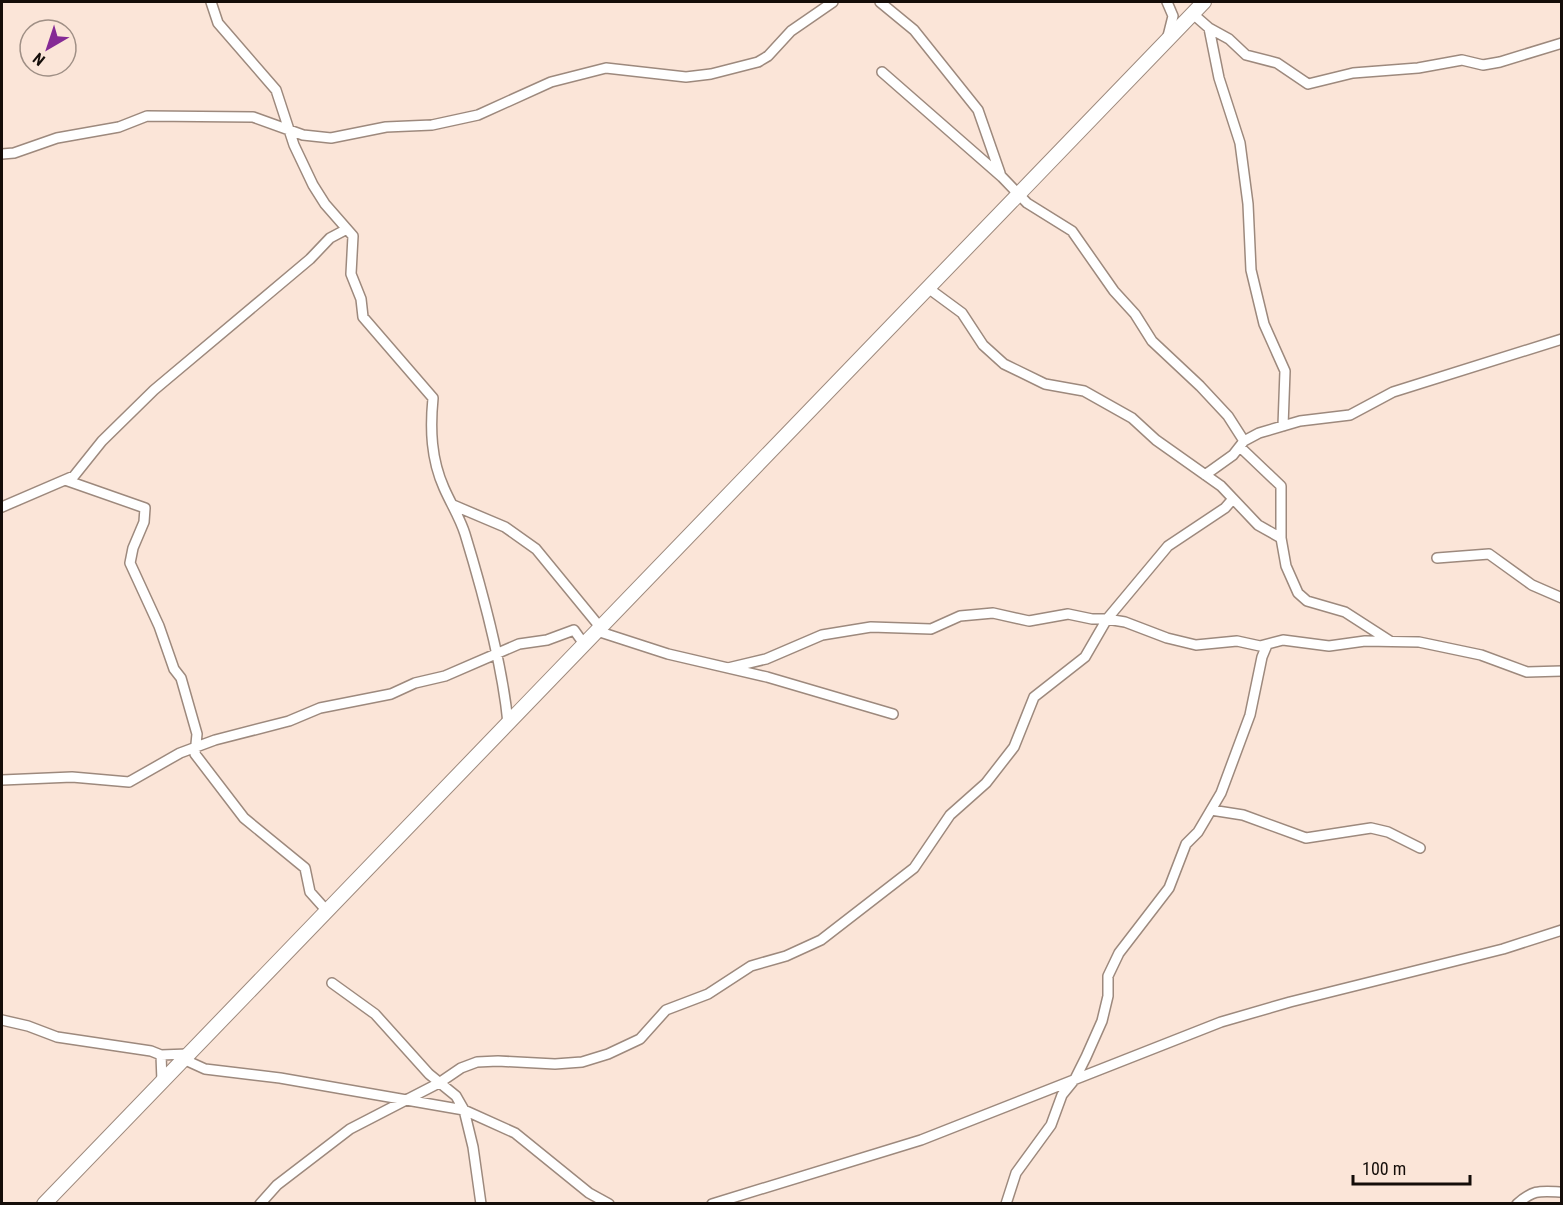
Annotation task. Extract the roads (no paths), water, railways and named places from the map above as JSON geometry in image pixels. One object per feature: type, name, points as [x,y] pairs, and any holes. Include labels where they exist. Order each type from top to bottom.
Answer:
[{"type":"street","points":[[211,2],[218,23],[276,90],[288,130],[319,195],[354,239],[351,274],[361,299],[363,317],[433,398],[431,441],[444,488],[453,505],[477,577],[495,653],[508,723]]},
{"type":"street","points":[[2,154],[14,153],[57,138],[120,127],[147,116],[159,115],[197,119],[254,117],[288,130],[331,138],[386,127],[432,125],[478,115],[551,82],[606,68],[650,71],[686,77],[735,69],[768,56],[791,31],[833,2]]},
{"type":"street","points":[[880,2],[921,38],[978,110],[1002,177]]},
{"type":"street","points":[[1167,2],[1173,15],[1180,19],[1190,16],[1229,39],[1246,55],[1277,63],[1308,84],[1355,73],[1418,68],[1462,60],[1483,65],[1562,43]]},
{"type":"street","points":[[44,1203],[1008,205],[1023,198],[1204,2]]},
{"type":"street","points":[[1167,40],[1173,15]]},
{"type":"street","points":[[1209,28],[1219,78],[1240,143],[1248,204],[1251,270],[1264,324],[1285,371],[1283,426]]},
{"type":"street","points":[[882,72],[1023,198],[1072,231],[1114,291],[1135,314],[1152,341],[1228,416],[1242,444],[1281,486],[1281,538],[1286,566],[1302,598],[1345,612],[1395,642]]},
{"type":"street","points":[[2,507],[30,493],[68,481],[102,441],[154,390],[310,260],[330,238],[347,229]]},
{"type":"street","points":[[928,288],[962,313],[983,345],[1004,364],[1045,384],[1072,387],[1132,418],[1156,440],[1221,486],[1258,525],[1281,538]]},
{"type":"street","points":[[1204,475],[1242,444],[1283,426],[1300,421],[1350,415],[1393,392],[1562,339]]},
{"type":"street","points":[[68,481],[145,508],[144,522],[133,548],[130,563],[159,626],[174,669],[181,678],[197,734],[195,754],[244,818],[305,868],[310,892],[327,911]]},
{"type":"street","points":[[261,1203],[277,1185],[350,1129],[439,1083],[461,1068],[477,1062],[582,1062],[627,1047],[640,1039],[666,1010],[708,994],[751,966],[786,956],[821,940],[914,868],[950,815],[986,783],[1014,747],[1034,697],[1043,687],[1078,665],[1107,619],[1168,546],[1225,508],[1232,500]]},
{"type":"street","points":[[453,505],[505,527],[536,549],[599,629],[668,654],[728,668],[893,714]]},
{"type":"street","points":[[1437,558],[1489,554],[1532,585],[1562,598]]},
{"type":"street","points":[[728,668],[766,658],[822,634],[864,628],[931,629],[960,616],[993,613],[1029,621],[1068,614],[1107,619],[1143,628],[1184,643],[1237,641],[1260,646],[1283,640],[1329,646],[1352,642],[1419,642],[1464,651],[1527,672],[1562,670]]},
{"type":"street","points":[[2,780],[72,777],[129,782],[180,753],[196,747],[289,721],[320,708],[391,694],[415,683],[445,676],[519,644],[547,640],[574,630],[584,644]]},
{"type":"street","points":[[1006,1203],[1016,1173],[1051,1125],[1062,1095],[1075,1078],[1102,1021],[1111,968],[1138,925],[1169,888],[1186,844],[1211,810],[1231,773],[1251,715],[1262,657],[1268,645]]},
{"type":"street","points":[[1211,810],[1243,815],[1306,838],[1371,828],[1389,832],[1420,848]]},
{"type":"street","points":[[712,1203],[921,1140],[1221,1022],[1290,1002],[1503,949],[1562,930]]},
{"type":"street","points":[[332,983],[375,1014],[439,1083],[456,1096],[464,1110],[481,1203]]},
{"type":"street","points":[[2,1020],[28,1026],[57,1037],[185,1057],[205,1069],[280,1078],[464,1110],[515,1133],[589,1192],[609,1203]]},
{"type":"street","points":[[161,1055],[162,1081]]},
{"type":"street","points":[[1517,1203],[1536,1191],[1562,1192]]}]
